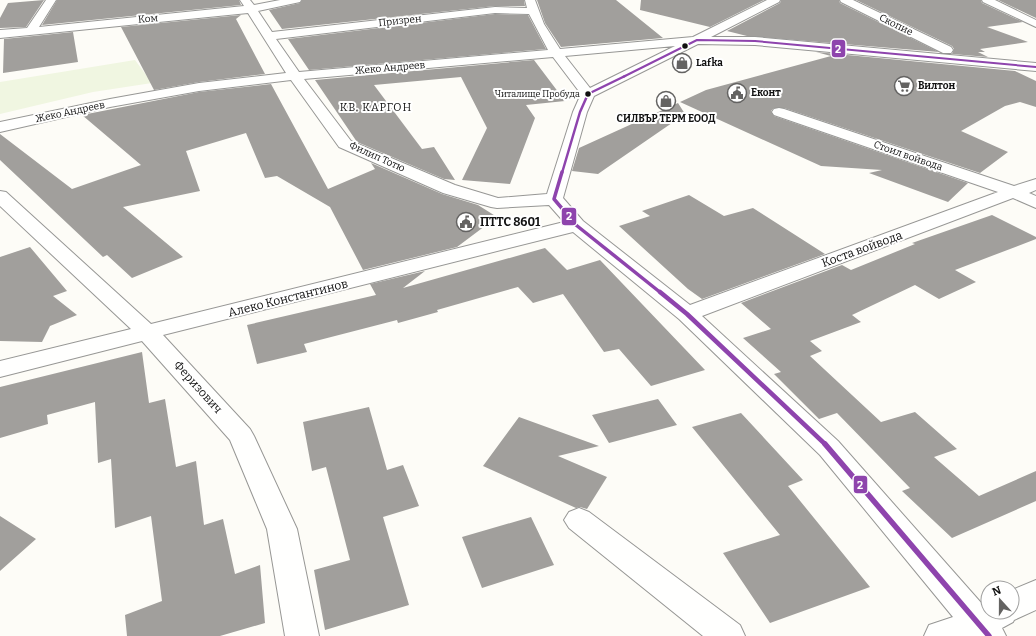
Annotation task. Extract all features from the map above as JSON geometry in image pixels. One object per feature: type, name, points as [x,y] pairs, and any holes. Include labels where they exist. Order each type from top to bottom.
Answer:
[{"type":"street","points":[[31,30],[51,0]]},
{"type":"street","name":"Ком","points":[[0,34],[296,0]]},
{"type":"street","name":"Жеко Андреев","points":[[0,127],[110,103],[200,87],[295,76],[697,40],[775,0]]},
{"type":"street","name":"Скопие","points":[[845,0],[947,50]]},
{"type":"street","points":[[987,0],[1036,24]]},
{"type":"street","name":"Филип Тотю","points":[[248,5],[295,76],[345,144],[449,189],[497,203],[554,199]]},
{"type":"street","points":[[531,5],[557,52],[588,94]]},
{"type":"street","name":"Призрен","points":[[268,36],[531,5]]},
{"type":"street","points":[[941,636],[990,624],[829,448],[687,314],[576,225],[554,199],[580,112],[588,94],[697,40],[770,42],[1036,67]]},
{"type":"street","name":"Стоил войвода","points":[[779,112],[1014,192],[1036,203]]},
{"type":"street","name":"Коста войвода","points":[[687,314],[1036,184]]},
{"type":"street","name":"Феризович","points":[[0,196],[148,333],[241,436],[282,528],[302,636]]},
{"type":"street","name":"Алеко Константинов","points":[[0,369],[576,225]]},
{"type":"street","points":[[579,520],[728,636]]},
{"type":"street","points":[[1020,602],[1036,594]]},
{"type":"green space","points":[[135,60],[152,83],[93,92],[0,114],[0,82]]},
{"type":"building","points":[[44,0],[26,27],[0,28],[0,18],[8,3]]},
{"type":"building","points":[[57,0],[239,0],[241,5],[42,25]]},
{"type":"building","points":[[302,0],[524,0],[525,6],[495,6],[282,29],[269,10],[300,3]]},
{"type":"building","points":[[537,0],[616,0],[663,38],[561,47],[545,23]]},
{"type":"building","points":[[641,0],[764,0],[710,27],[640,10]]},
{"type":"building","points":[[781,0],[839,0],[840,3],[939,52],[747,36],[727,31],[780,3]]},
{"type":"building","points":[[856,0],[981,0],[982,3],[1023,22],[987,27],[1028,42],[980,49],[985,52],[978,52],[988,57],[952,54],[954,49],[952,46]]},
{"type":"building","points":[[998,0],[1036,0],[1036,18]]},
{"type":"building","points":[[495,14],[528,15],[546,49],[309,70],[288,39]]},
{"type":"building","points":[[241,15],[236,19],[265,74],[199,82],[154,90],[121,27]]},
{"type":"building","points":[[73,32],[78,62],[3,73],[4,39]]},
{"type":"building","points":[[816,52],[1015,71],[1036,81],[1036,107],[1020,102],[1005,106],[961,131],[1008,152],[980,173],[784,108],[774,108],[771,111],[774,116],[968,183],[948,202],[869,173],[882,170],[821,166],[680,102],[706,90],[831,56]]},
{"type":"building","points":[[534,60],[565,101],[526,105],[535,118],[510,184],[462,180],[487,128],[461,77],[374,85],[422,149],[434,147],[455,180],[444,179],[357,142],[315,80]]},
{"type":"building","points":[[271,84],[328,189],[375,169],[371,163],[442,194],[478,205],[497,217],[457,247],[363,270],[330,207],[277,176],[265,178],[246,133],[186,151],[200,191],[123,207],[183,257],[132,278],[107,255],[103,257],[0,160],[0,134],[72,189],[141,165],[82,115],[199,92]]},
{"type":"building","points":[[678,103],[685,114],[598,174],[572,171],[579,148]]},
{"type":"building","points":[[689,195],[724,216],[753,208],[825,254],[702,299],[688,289],[619,226],[650,216],[642,211]]},
{"type":"building","points":[[992,215],[1036,237],[1036,239],[955,270],[976,282],[939,299],[915,285],[852,315],[861,322],[810,341],[822,351],[810,356],[881,422],[915,412],[957,449],[934,457],[979,496],[1036,471],[1036,501],[952,538],[902,491],[910,488],[837,413],[819,419],[774,374],[781,372],[743,338],[771,329],[741,303],[842,265],[851,270],[915,244],[912,243]]},
{"type":"building","points":[[30,247],[67,291],[53,296],[77,315],[50,326],[42,342],[0,341],[0,257]]},
{"type":"building","points":[[545,248],[567,270],[600,260],[705,370],[651,386],[619,349],[604,352],[563,294],[533,303],[518,287],[437,310],[438,312],[398,323],[397,320],[304,344],[307,352],[257,364],[247,325],[376,295],[370,284],[425,271],[403,288]]},
{"type":"building","points":[[142,352],[149,403],[165,399],[176,467],[196,461],[204,525],[223,519],[235,574],[260,565],[265,623],[220,636],[127,636],[125,615],[162,601],[151,516],[115,528],[111,459],[98,463],[95,402],[47,415],[48,424],[0,438],[0,387]]},
{"type":"building","points":[[658,399],[677,425],[609,443],[592,415]]},
{"type":"building","points":[[369,407],[387,470],[403,465],[419,506],[383,517],[409,605],[325,630],[314,570],[350,560],[326,467],[312,471],[303,422]]},
{"type":"building","points":[[741,413],[803,480],[788,486],[870,587],[770,623],[723,553],[780,535],[692,427]]},
{"type":"building","points":[[519,417],[599,446],[558,456],[607,477],[587,509],[580,507],[576,508],[483,466]]},
{"type":"building","points":[[0,516],[36,539],[0,571]]},
{"type":"building","points":[[531,517],[554,565],[482,588],[462,537]]},
{"type":"transit line","name":"2","points":[[989,636],[829,448],[687,314],[576,225],[554,199],[580,112],[588,94],[697,40],[755,41],[1036,67]]},
{"type":"place","name":"Lafka","points":[[682,63]]},
{"type":"place","name":"Вилтон","points":[[904,86]]},
{"type":"place","name":"Еконт","points":[[737,93]]},
{"type":"place","name":"Читалище Пробуда","points":[[588,94]]},
{"type":"place","name":"СИЛВЪР ТЕРМ ЕООД","points":[[666,101]]},
{"type":"place","name":"ПТТС 8601","points":[[466,222]]},
{"type":"district","name":"КВ. КАРГОН","points":[[376,107]]}]
